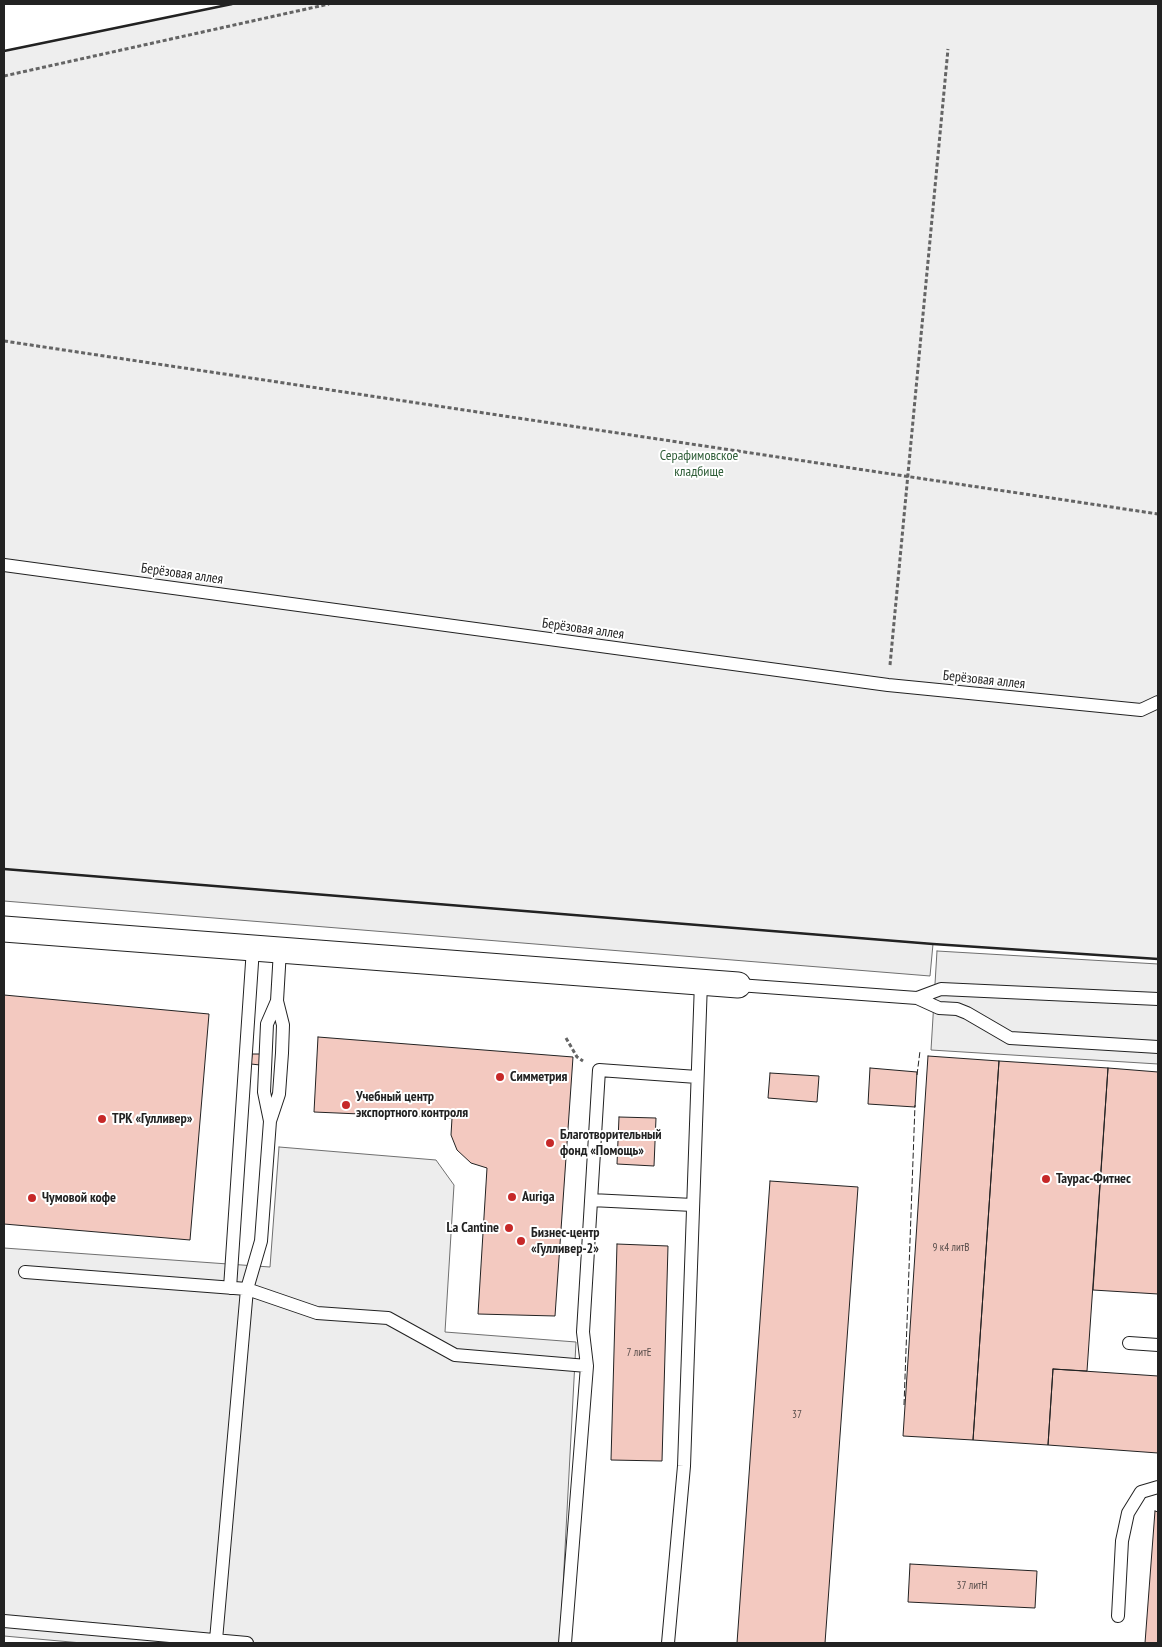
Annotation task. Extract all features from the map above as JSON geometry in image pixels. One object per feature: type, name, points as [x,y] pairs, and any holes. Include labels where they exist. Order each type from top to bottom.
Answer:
[{"type":"street","points":[[4,929],[738,985]]},
{"type":"lane","name":"Берёзовая аллея","points":[[4,566],[888,685],[1141,710],[1158,702]]},
{"type":"lane","points":[[230,1288],[253,948]]},
{"type":"lane","points":[[216,1640],[247,1289],[261,1241],[270,1120],[264,1092],[265,1060],[268,1024],[277,1001],[280,950]]},
{"type":"lane","points":[[668,1643],[684,1466],[701,982]]},
{"type":"lane","points":[[738,985],[917,998],[939,1008],[957,1009],[968,1013],[1010,1038],[1158,1047]]},
{"type":"lane","points":[[917,998],[941,989],[1158,999]]},
{"type":"lane","points":[[565,1643],[587,1366],[583,1332],[599,1070],[697,1077]]},
{"type":"lane","points":[[591,1200],[693,1206]]},
{"type":"lane","points":[[25,1272],[247,1289],[317,1313],[388,1318],[455,1355],[587,1366]]},
{"type":"lane","points":[[1129,1343],[1158,1345]]},
{"type":"lane","points":[[1118,1616],[1122,1541],[1128,1513],[1141,1492],[1158,1487]]},
{"type":"lane","points":[[4,1621],[247,1643]]},
{"type":"path","points":[[4,76],[329,4]]},
{"type":"path","points":[[888,685],[948,49]]},
{"type":"path","points":[[4,341],[1158,514]]},
{"type":"path","points":[[566,1038],[577,1057],[599,1070]]},
{"type":"green space","name":"Серафимовское кладбище","points":[[232,4],[1158,4],[1158,959],[933,944],[4,869],[4,51]]},
{"type":"shaded area","points":[[4,869],[933,944],[930,976],[4,901]]},
{"type":"shaded area","points":[[937,951],[1158,964],[1158,1064],[931,1050]]},
{"type":"shaded area","points":[[279,1147],[436,1160],[454,1185],[445,1332],[576,1342],[560,1643],[82,1643],[4,1636],[4,1248],[270,1267]]},
{"type":"building","name":"ТРК «Гулливер»","points":[[4,995],[209,1014],[190,1240],[4,1224]]},
{"type":"building","name":"Бизнес-центр «Гулливер-2»","points":[[318,1037],[573,1057],[555,1316],[478,1314],[487,1168],[471,1163],[457,1150],[451,1135],[452,1118],[314,1112]]},
{"type":"building","points":[[252,1054],[260,1054],[260,1065],[251,1064]]},
{"type":"building","points":[[928,1056],[999,1061],[973,1440],[903,1436]]},
{"type":"building","name":"Таурас-Фитнес","points":[[999,1061],[1108,1068],[1087,1371],[1053,1369],[1048,1445],[973,1440]]},
{"type":"building","points":[[870,1068],[917,1072],[915,1107],[868,1104]]},
{"type":"building","points":[[1108,1068],[1158,1072],[1158,1294],[1093,1290]]},
{"type":"building","points":[[770,1073],[819,1076],[817,1102],[768,1098]]},
{"type":"building","points":[[619,1117],[656,1118],[654,1166],[617,1164]]},
{"type":"building","points":[[770,1181],[858,1187],[825,1643],[737,1643]]},
{"type":"building","points":[[617,1244],[668,1246],[662,1461],[611,1460]]},
{"type":"building","points":[[1053,1369],[1158,1376],[1158,1453],[1048,1445]]},
{"type":"building","points":[[1155,1511],[1158,1512],[1158,1643],[1145,1643]]},
{"type":"building","points":[[910,1564],[1037,1571],[1035,1608],[908,1602]]},
{"type":"fence","points":[[917,1075],[920,1051]]},
{"type":"fence","points":[[904,1405],[915,1105]]},
{"type":"wall","points":[[4,51],[232,4]]},
{"type":"wall","points":[[4,869],[933,944],[1158,959]]},
{"type":"place","name":"Симметрия","points":[[500,1077]]},
{"type":"place","name":"Учебный центр экспортного контроля","points":[[346,1105]]},
{"type":"place","name":"ТРК «Гулливер»","points":[[102,1119]]},
{"type":"place","name":"Благотворительный фонд «Помощь»","points":[[550,1143]]},
{"type":"place","name":"Таурас-Фитнес","points":[[1046,1179]]},
{"type":"place","name":"Auriga","points":[[512,1197]]},
{"type":"place","name":"Чумовой кофе","points":[[32,1198]]},
{"type":"place","name":"La Cantine","points":[[509,1228]]},
{"type":"place","name":"Бизнес-центр «Гулливер-2»","points":[[521,1241]]}]
